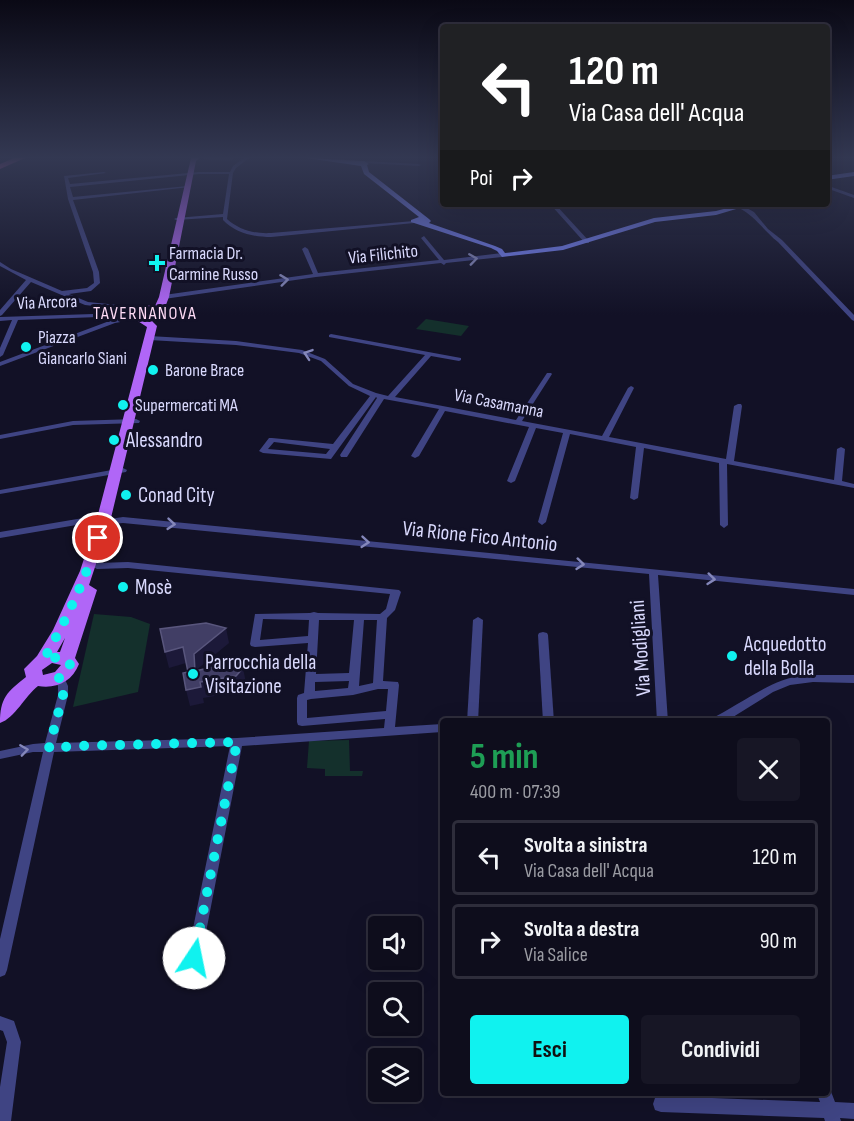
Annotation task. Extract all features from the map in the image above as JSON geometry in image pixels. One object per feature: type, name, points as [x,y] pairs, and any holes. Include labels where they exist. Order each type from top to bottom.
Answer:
[{"type":"main road","points":[[0,716],[22,689],[35,679],[49,681],[59,678],[70,668],[66,659],[97,566],[152,338],[159,321],[158,312],[180,210]]},
{"type":"main road","points":[[140,313],[161,297]]},
{"type":"main road","points":[[140,313],[158,312]]},
{"type":"main road","points":[[140,313],[152,326],[152,338]]},
{"type":"main road","points":[[35,679],[33,669],[44,659],[62,630],[108,519]]},
{"type":"main road","points":[[44,659],[56,656],[66,659]]},
{"type":"street","points":[[60,293],[89,290],[97,283],[96,272],[74,210]]},
{"type":"street","points":[[227,210],[225,219],[228,224],[260,236],[415,220],[426,221],[509,249],[534,252]]},
{"type":"street","points":[[403,210],[415,220]]},
{"type":"street","points":[[413,210],[426,221],[500,250],[502,255]]},
{"type":"street","points":[[558,210],[587,242]]},
{"type":"street","name":"Via Filichito","points":[[161,297],[316,275],[534,252],[587,242],[654,220],[727,210]]},
{"type":"street","points":[[747,210],[780,241],[854,319]]},
{"type":"street","points":[[178,218],[226,215]]},
{"type":"street","points":[[424,238],[444,263]]},
{"type":"street","points":[[305,249],[316,275]]},
{"type":"street","points":[[0,264],[87,304],[140,313]]},
{"type":"street","points":[[0,314],[30,279]]},
{"type":"street","points":[[0,364],[140,313]]},
{"type":"street","name":"Via Arcora","points":[[0,319],[140,313]]},
{"type":"street","points":[[0,355],[16,319]]},
{"type":"street","points":[[331,336],[459,359]]},
{"type":"street","name":"Via Casamanna","points":[[152,338],[300,351],[323,360],[351,385],[382,396],[854,486]]},
{"type":"street","points":[[336,447],[272,440],[263,451],[328,457],[382,396],[429,354]]},
{"type":"street","points":[[518,422],[549,374]]},
{"type":"street","points":[[604,439],[631,388]]},
{"type":"street","points":[[344,455],[382,396]]},
{"type":"street","points":[[724,525],[726,462],[738,406]]},
{"type":"street","points":[[415,456],[443,408]]},
{"type":"street","points":[[0,437],[73,423],[132,421]]},
{"type":"street","points":[[511,481],[533,425]]},
{"type":"street","points":[[542,522],[567,431]]},
{"type":"street","points":[[634,498],[640,446]]},
{"type":"street","points":[[838,483],[841,449]]},
{"type":"street","points":[[0,492],[119,470]]},
{"type":"street","name":"Via Rione Fico Antonio","points":[[0,535],[108,519],[419,547],[854,592]]},
{"type":"street","points":[[97,566],[128,565],[396,592],[390,610],[382,617],[258,616],[255,645],[313,639]]},
{"type":"street","name":"Via Modigliani","points":[[653,572],[663,718]]},
{"type":"street","points":[[309,695],[314,615]]},
{"type":"street","points":[[353,691],[359,617]]},
{"type":"street","points":[[378,685],[382,617]]},
{"type":"street","points":[[472,718],[478,620]]},
{"type":"street","points":[[543,634],[549,718]]},
{"type":"street","points":[[310,678],[354,677]]},
{"type":"street","points":[[0,970],[49,748],[63,695],[63,686],[59,678]]},
{"type":"street","points":[[723,718],[774,687],[789,681],[819,678],[854,679]]},
{"type":"street","points":[[389,731],[394,685],[378,685],[353,691],[309,695],[303,698],[302,722],[390,715]]},
{"type":"street","points":[[0,755],[25,749],[237,742],[440,728]]},
{"type":"street","points":[[194,958],[237,742]]},
{"type":"street","points":[[0,1023],[9,1026],[14,1042],[3,1121]]},
{"type":"street","points":[[826,1096],[832,1115]]},
{"type":"street","points":[[661,1104],[832,1115],[854,1111]]},
{"type":"green space","points":[[426,319],[469,326],[461,336],[416,329]]},
{"type":"green space","points":[[94,614],[131,617],[150,624],[138,692],[73,707]]},
{"type":"green space","points":[[349,740],[350,771],[363,771],[362,776],[325,776],[325,769],[307,768],[309,741]]},
{"type":"building","points":[[206,623],[226,628],[194,654],[195,671],[236,662],[243,668],[236,676],[200,682],[201,687],[186,690],[183,673],[188,672],[183,647],[165,652],[160,629]]},
{"type":"place","name":"Farmacia Dr. Carmine Russo","points":[[157,263]]},
{"type":"place","name":"Piazza Giancarlo Siani","points":[[26,347]]},
{"type":"place","name":"Barone Brace","points":[[153,370]]},
{"type":"place","name":"Supermercati MA","points":[[123,405]]},
{"type":"place","name":"Alessandro","points":[[114,440]]},
{"type":"place","name":"Conad City","points":[[126,495]]},
{"type":"place","name":"Mosè","points":[[123,587]]},
{"type":"place","name":"Acquedotto della Bolla","points":[[732,656]]},
{"type":"place","name":"Parrocchia della Visitazione","points":[[193,674]]},
{"type":"district","name":"TAVERNANOVA","points":[[145,313]]},
{"type":"route","points":[[98,538],[88,571],[62,630],[44,659],[62,657],[70,664],[67,672],[59,678],[63,686],[63,695],[49,748],[237,742],[194,958]]}]
